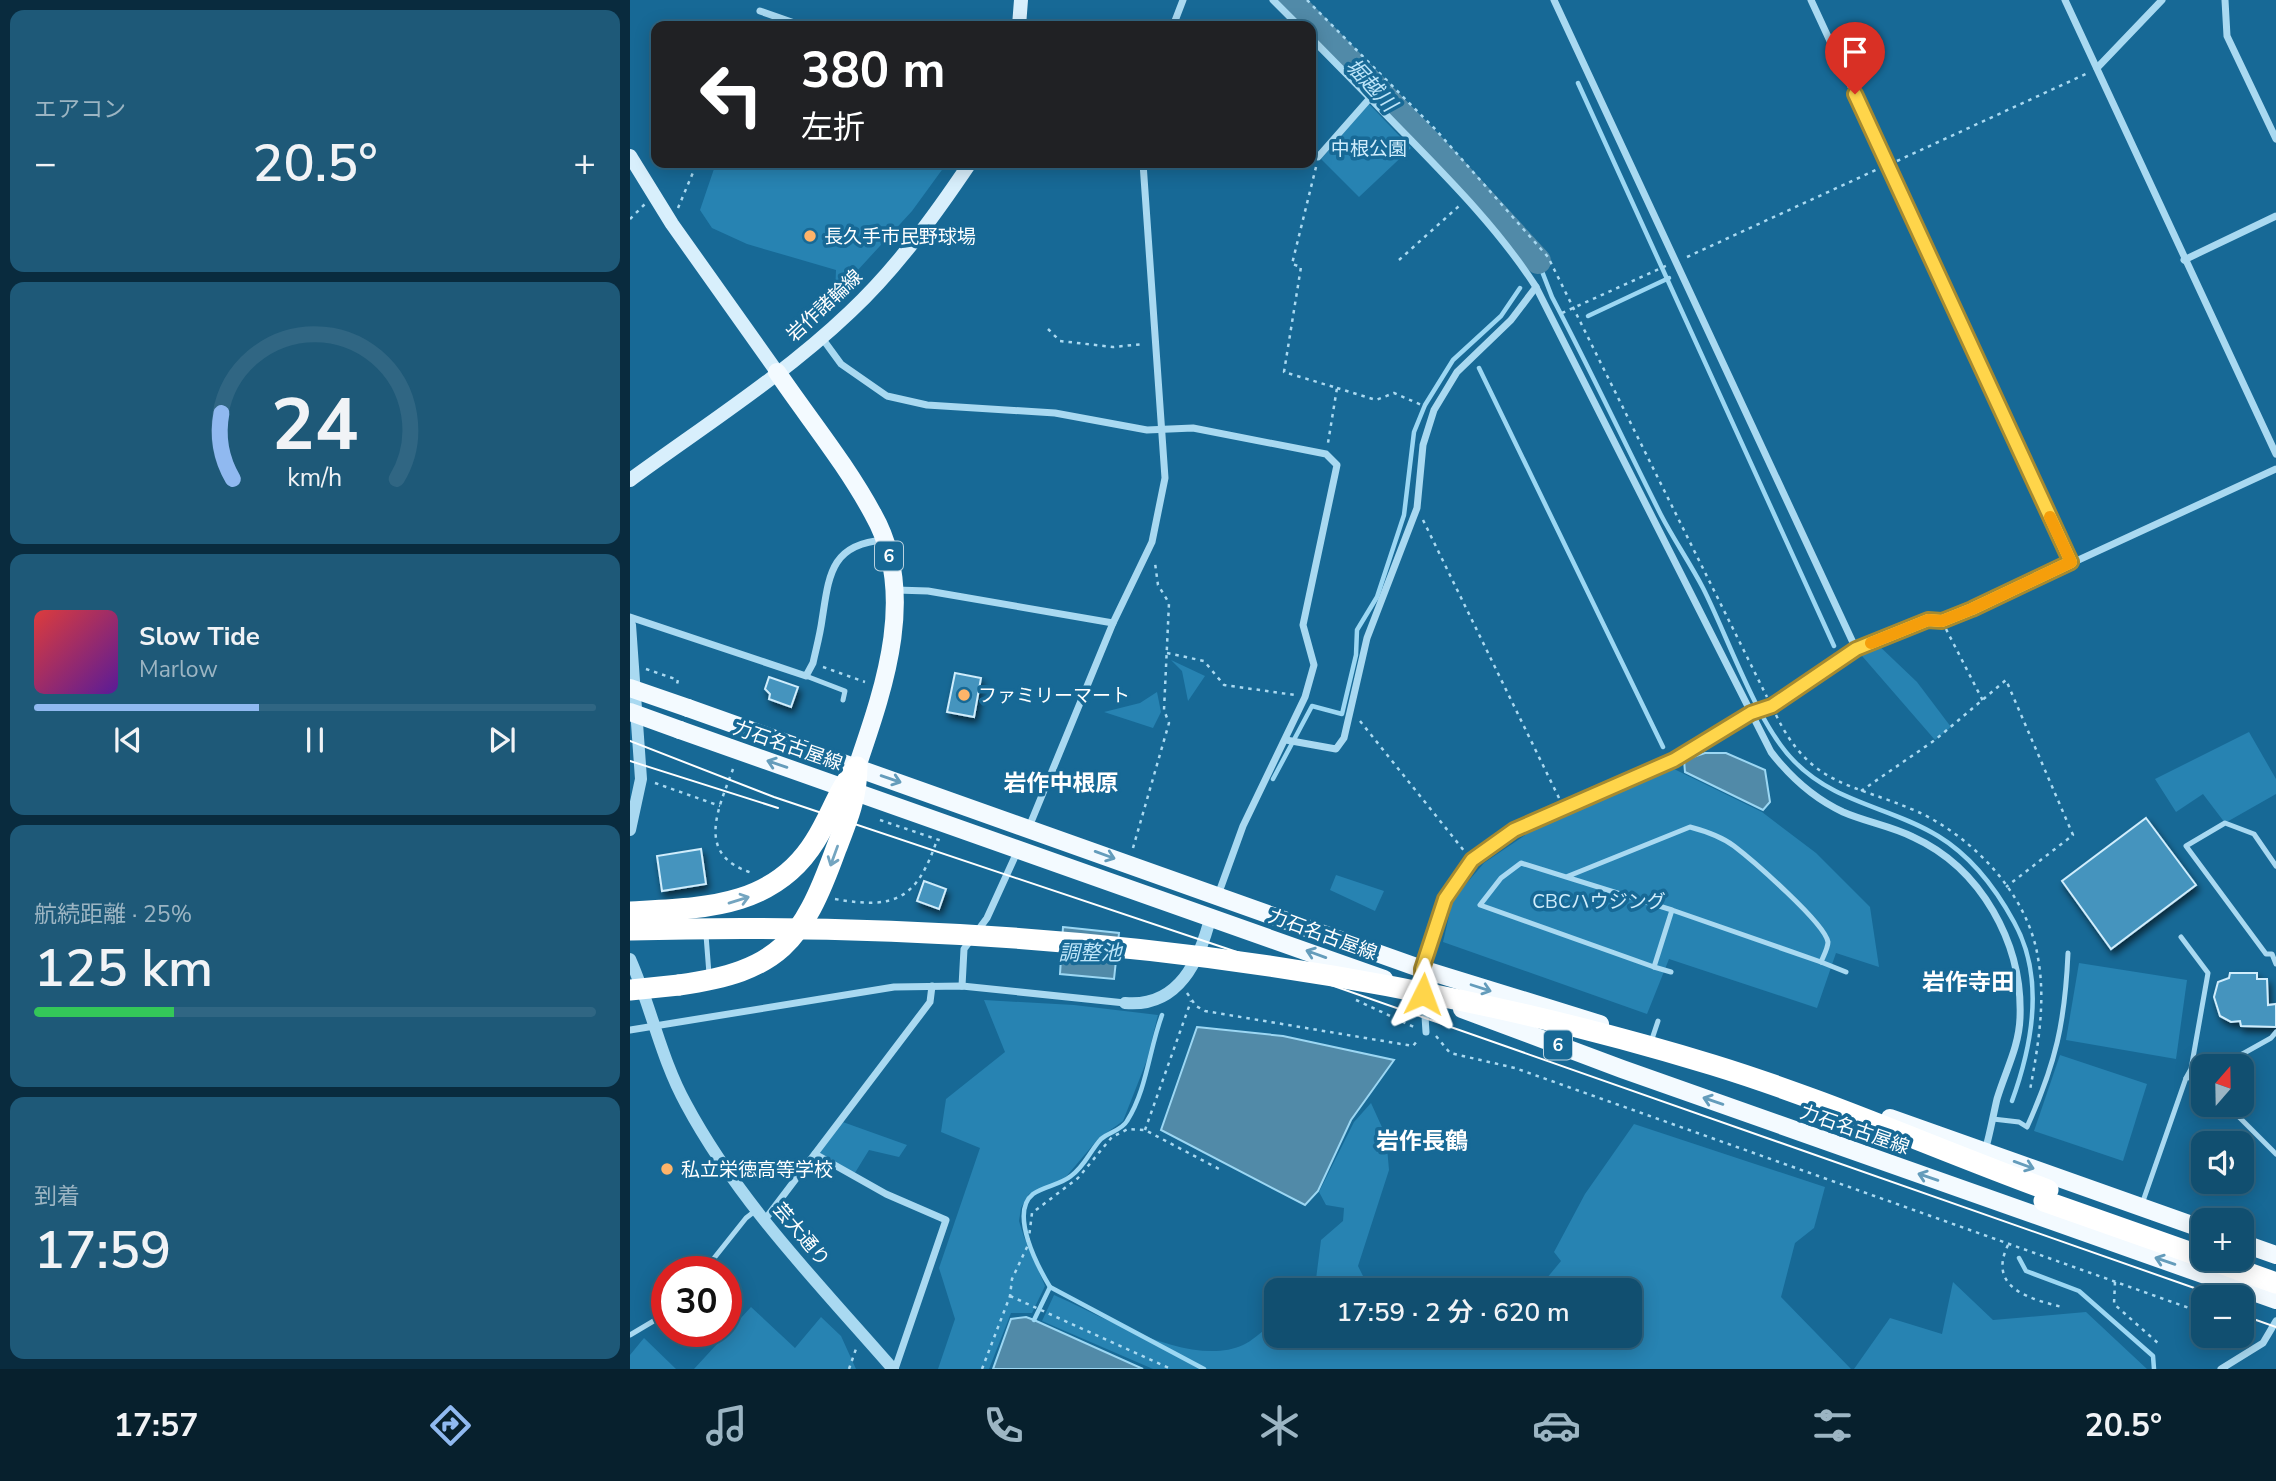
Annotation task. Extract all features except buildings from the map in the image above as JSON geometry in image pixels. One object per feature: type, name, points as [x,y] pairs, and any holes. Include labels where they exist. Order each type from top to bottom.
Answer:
[{"type":"highway","points":[[630,990],[710,981],[749,970],[766,961],[795,935],[820,891],[857,767]]},
{"type":"highway","points":[[639,911],[704,907],[744,900],[779,882],[793,869],[849,789]]},
{"type":"highway","points":[[630,930],[842,929],[1026,937],[1208,957],[1381,985],[1558,1023],[1712,1065],[1852,1112],[2046,1195],[2191,1252]]},
{"type":"highway","points":[[630,943],[844,941],[971,945],[1156,963],[1325,988],[1533,1030],[1707,1076],[1808,1109],[2046,1195],[2191,1240]]},
{"type":"highway","points":[[2254,1262],[2276,1270]]},
{"type":"highway","points":[[2242,1271],[2276,1283]]},
{"type":"main road","points":[[1019,21],[1021,0]]},
{"type":"main road","name":"岩作諸輪線","points":[[630,156],[672,224],[777,372]]},
{"type":"main road","name":"岩作諸輪線","points":[[630,480],[822,338],[852,311],[935,215],[967,168]]},
{"type":"main road","name":"力石名古屋線","points":[[777,372],[863,497],[885,540],[894,590],[894,620],[887,672],[857,767]]},
{"type":"main road","name":"力石名古屋線","points":[[630,688],[1422,969],[1651,1040],[1986,1151],[2191,1225]]},
{"type":"main road","name":"力石名古屋線","points":[[630,712],[1211,915],[1636,1074],[2276,1300]]},
{"type":"main road","points":[[2254,1247],[2276,1255]]},
{"type":"street","points":[[1175,21],[1183,0]]},
{"type":"street","points":[[1273,0],[1294,21]]},
{"type":"street","points":[[1554,0],[1856,649]]},
{"type":"street","points":[[1811,0],[2071,562]]},
{"type":"street","points":[[2065,0],[2276,454]]},
{"type":"street","points":[[2097,68],[2162,0]]},
{"type":"street","points":[[2225,0],[2227,36],[2276,139]]},
{"type":"street","points":[[760,10],[790,21]]},
{"type":"street","points":[[1316,43],[1466,200],[1522,265],[1536,287],[1771,752],[1792,779],[1844,812],[1912,836],[1937,849],[1963,870],[1993,910],[2009,945],[2015,969],[2020,1018],[2016,1046],[1986,1151]]},
{"type":"street","points":[[1316,154],[1370,98]]},
{"type":"street","points":[[1029,828],[1113,623],[1152,542],[1166,478],[1154,343],[1143,168]]},
{"type":"street","points":[[2184,260],[2276,216]]},
{"type":"street","points":[[1286,740],[1336,749],[1344,738],[1367,638],[1417,508],[1423,445],[1434,410],[1457,372],[1511,320],[1536,287]]},
{"type":"street","points":[[822,338],[841,364],[887,396],[927,405],[1024,409],[1161,430],[1193,428],[1326,454],[1337,465],[1303,625],[1314,665],[1305,696],[1243,826],[1217,895]]},
{"type":"street","points":[[1426,1032],[1422,969],[1445,899],[1472,860],[1514,830],[1563,806],[1674,760],[1751,713],[1772,706],[1856,649],[1928,620],[1942,621],[2276,469]]},
{"type":"street","points":[[630,617],[806,676],[813,663],[832,569],[846,551],[868,542],[885,540]]},
{"type":"street","points":[[894,590],[928,591],[1113,623]]},
{"type":"street","points":[[630,625],[640,779],[630,830]]},
{"type":"street","points":[[962,986],[964,948],[987,918],[1018,848]]},
{"type":"street","points":[[630,1030],[894,987],[962,986],[1146,1003],[1182,984],[1207,934],[1211,915]]},
{"type":"street","name":"芸大通り","points":[[630,959],[684,1101],[705,1137],[760,1216],[894,1369]]},
{"type":"street","points":[[760,1216],[815,1154],[929,1002],[932,986]]},
{"type":"street","points":[[815,1154],[886,1194],[946,1220],[894,1369]]},
{"type":"street","points":[[2221,1369],[2263,1343],[2276,1321]]},
{"type":"lane","points":[[806,676],[845,691],[843,700]]},
{"type":"lane","points":[[2276,866],[2254,834],[2225,823],[2186,846],[2266,954],[2272,954],[2276,964]]},
{"type":"lane","points":[[1566,877],[1690,827],[1702,830],[1733,845],[1798,903],[1828,941],[1821,962]]},
{"type":"lane","points":[[1671,972],[1480,905],[1501,878],[1521,863],[1672,910],[1846,972]]},
{"type":"lane","points":[[704,907],[710,981]]},
{"type":"lane","points":[[1654,967],[1672,910]]},
{"type":"lane","points":[[2141,1207],[2191,1069],[2208,973],[2181,937]]},
{"type":"lane","points":[[1993,1119],[2019,1122],[2027,1127],[2057,1052],[2065,1014],[2068,953]]},
{"type":"lane","points":[[1651,1040],[1658,1021]]},
{"type":"lane","points":[[2242,1054],[2271,1038],[2276,1032]]},
{"type":"lane","points":[[2186,1078],[2191,1078]]},
{"type":"lane","points":[[2239,1117],[2276,1154]]},
{"type":"lane","points":[[716,1256],[746,1218],[760,1216]]},
{"type":"lane","points":[[630,1335],[651,1322]]},
{"type":"path","points":[[1307,0],[1436,130],[1548,257],[1796,749],[1815,768],[1860,792],[1895,803],[1945,826],[1983,858],[2006,887],[2025,917],[2038,956],[2040,983],[2038,1040],[2030,1089],[2019,1122]]},
{"type":"path","points":[[1573,308],[2097,68]]},
{"type":"path","points":[[672,224],[695,168]]},
{"type":"path","points":[[1312,168],[1292,264],[1301,267],[1284,372],[1376,400],[1394,393],[1434,410]]},
{"type":"path","points":[[630,219],[642,206],[655,198]]},
{"type":"path","points":[[1399,260],[1466,200]]},
{"type":"path","points":[[1048,329],[1060,341],[1113,347],[1154,343]]},
{"type":"path","points":[[1326,454],[1337,388]]},
{"type":"path","points":[[1417,508],[1563,806]]},
{"type":"path","points":[[1128,864],[1168,723],[1164,710],[1169,603],[1158,585],[1152,542]]},
{"type":"path","points":[[1942,621],[1983,701]]},
{"type":"path","points":[[1167,653],[1204,660],[1224,685],[1305,696]]},
{"type":"path","points":[[813,663],[865,682]]},
{"type":"path","points":[[640,666],[678,680],[676,689]]},
{"type":"path","points":[[1860,792],[1983,701],[2006,680],[2073,835],[2006,887]]},
{"type":"path","points":[[1351,710],[1472,860]]},
{"type":"path","points":[[733,769],[720,806],[714,835],[722,855],[735,867],[757,875]]},
{"type":"path","points":[[640,779],[720,806]]},
{"type":"path","points":[[880,820],[950,844]]},
{"type":"path","points":[[832,899],[861,904],[888,901],[914,888],[926,874],[937,840]]},
{"type":"path","points":[[1182,984],[1191,1001],[1205,1011],[1413,1046],[1426,1032]]},
{"type":"path","points":[[1353,999],[1438,1037],[1450,1053],[1515,1068],[2191,1308]]},
{"type":"path","points":[[1145,1129],[1191,1001]]},
{"type":"path","points":[[982,1369],[1010,1296],[1012,1279],[1028,1245],[1032,1213],[1078,1178],[1112,1137],[1128,1129],[1145,1129],[1221,1170]]},
{"type":"path","points":[[2010,1245],[2004,1268],[2012,1287],[2031,1300],[2062,1307]]},
{"type":"path","points":[[2115,1282],[2114,1304],[2159,1344]]},
{"type":"path","points":[[1010,1296],[1171,1369]]},
{"type":"path","points":[[849,1369],[857,1346],[867,1339]]},
{"type":"green space","name":"中根公園","points":[[1369,104],[1411,148],[1359,197],[1321,159]]},
{"type":"green space","name":"長久手市民野球場","points":[[714,168],[943,168],[912,211],[835,295],[836,270],[747,244],[712,228],[700,210]]},
{"type":"green space","points":[[1874,641],[1917,682],[1951,727],[1935,740],[1856,649]]},
{"type":"green space","points":[[1171,660],[1205,676],[1188,701],[1182,671]]},
{"type":"green space","points":[[1157,692],[1161,712],[1153,728],[1104,712],[1140,703]]},
{"type":"green space","points":[[2249,732],[2276,779],[2276,794],[2225,823],[2203,794],[2176,812],[2155,779]]},
{"type":"green space","name":"CBCハウジング","points":[[1674,769],[1762,812],[1816,853],[1870,907],[1879,967],[1836,953],[1817,1008],[1669,959],[1647,1014],[1443,942],[1453,899],[1484,863],[1531,831]]},
{"type":"green space","points":[[1336,875],[1384,891],[1375,911],[1330,890]]},
{"type":"green space","points":[[2079,963],[2187,980],[2176,1059],[2066,1040]]},
{"type":"green space","points":[[984,1000],[1074,1005],[1158,1015],[1147,1060],[1123,1121],[1098,1139],[1065,1178],[1029,1194],[1021,1208],[1019,1221],[1045,1286],[1032,1313],[1011,1313],[989,1369],[938,1369],[955,1319],[939,1268],[980,1148],[941,1132],[946,1099],[1005,1052]]},
{"type":"green space","points":[[2060,1055],[2147,1084],[2123,1161],[2034,1131]]},
{"type":"green space","points":[[1371,1103],[1386,1136],[1389,1170],[1358,1266],[1364,1278],[1316,1278],[1321,1240],[1343,1221],[1344,1208],[1326,1205],[1319,1192],[1354,1122]]},
{"type":"green space","points":[[840,1121],[907,1145],[899,1157],[869,1150],[853,1176],[815,1154]]},
{"type":"green space","points":[[1634,1124],[1825,1187],[1814,1228],[1795,1243],[1781,1297],[1851,1369],[1153,1369],[1042,1321],[1054,1295],[1147,1337],[1198,1350],[1222,1351],[1243,1345],[1264,1331],[1264,1348],[1642,1348],[1642,1278],[1547,1278],[1561,1261],[1554,1252],[1585,1194]]},
{"type":"green space","points":[[1953,1282],[1993,1320],[2086,1312],[2147,1369],[1854,1369],[1890,1318],[1942,1334]]},
{"type":"green space","points":[[751,1307],[795,1348],[821,1317],[841,1336],[856,1369],[694,1369],[714,1347],[742,1347],[742,1317]]},
{"type":"green space","points":[[644,1338],[676,1369],[630,1369],[630,1355]]},
{"type":"water","points":[[1705,753],[1726,753],[1765,770],[1770,802],[1763,810],[1685,772],[1684,760]]},
{"type":"water","name":"調整池","points":[[1063,927],[1119,933],[1114,979],[1060,974]]},
{"type":"water","points":[[1197,1027],[1283,1036],[1394,1060],[1351,1120],[1318,1191],[1305,1205],[1161,1130]]},
{"type":"water","points":[[1026,1317],[1143,1369],[993,1369],[1011,1319]]},
{"type":"waterway","name":"堀越川","points":[[1290,0],[1310,21]]},
{"type":"waterway","name":"堀越川","points":[[1316,27],[1442,156],[1538,261]]},
{"type":"waterway","points":[[1578,83],[1834,646]]},
{"type":"waterway","points":[[1538,261],[1552,297],[1647,488],[1703,588],[1744,679],[1780,745],[1810,775],[1827,786],[1920,826],[1950,844],[1982,874],[2014,922],[2030,965],[2032,1012],[2025,1058],[2012,1101]]},
{"type":"waterway","points":[[1588,316],[1669,278]]},
{"type":"waterway","points":[[1273,779],[1312,706],[1342,714],[1356,655],[1357,630],[1377,597],[1404,515],[1414,432],[1425,405],[1453,360],[1501,316],[1520,288]]},
{"type":"waterway","points":[[1479,368],[1663,747]]},
{"type":"waterway","points":[[1034,1320],[1050,1287],[1028,1240],[1024,1214],[1026,1203],[1037,1191],[1071,1176],[1101,1139],[1127,1121],[1139,1096],[1162,1015]]},
{"type":"waterway","points":[[2019,1258],[2026,1271],[2079,1291],[2153,1356],[2154,1369]]},
{"type":"waterway","points":[[1050,1287],[1204,1369]]},
{"type":"tram line","points":[[630,741],[774,797],[1237,952],[2191,1287]]},
{"type":"tram line","points":[[630,761],[778,808]]},
{"type":"tram line","points":[[2254,1319],[2276,1327]]},
{"type":"slow traffic","points":[[1871,643],[1928,620],[1942,621],[1972,609],[2071,562],[2050,517]]},
{"type":"place","name":"長久手市民野球場","points":[[810,236]]},
{"type":"place","name":"ファミリーマート","points":[[964,695]]},
{"type":"place","name":"私立栄徳高等学校","points":[[667,1169]]},
{"type":"district","name":"岩作中根原","points":[[1061,783]]},
{"type":"district","name":"岩作寺田","points":[[1968,982]]},
{"type":"district","name":"岩作長鶴","points":[[1422,1141]]},
{"type":"route","points":[[1423,994],[1422,969],[1445,899],[1472,860],[1514,830],[1563,806],[1674,760],[1751,713],[1772,706],[1856,649],[1928,620],[1942,621],[1972,609],[2071,562],[1855,94]]}]
